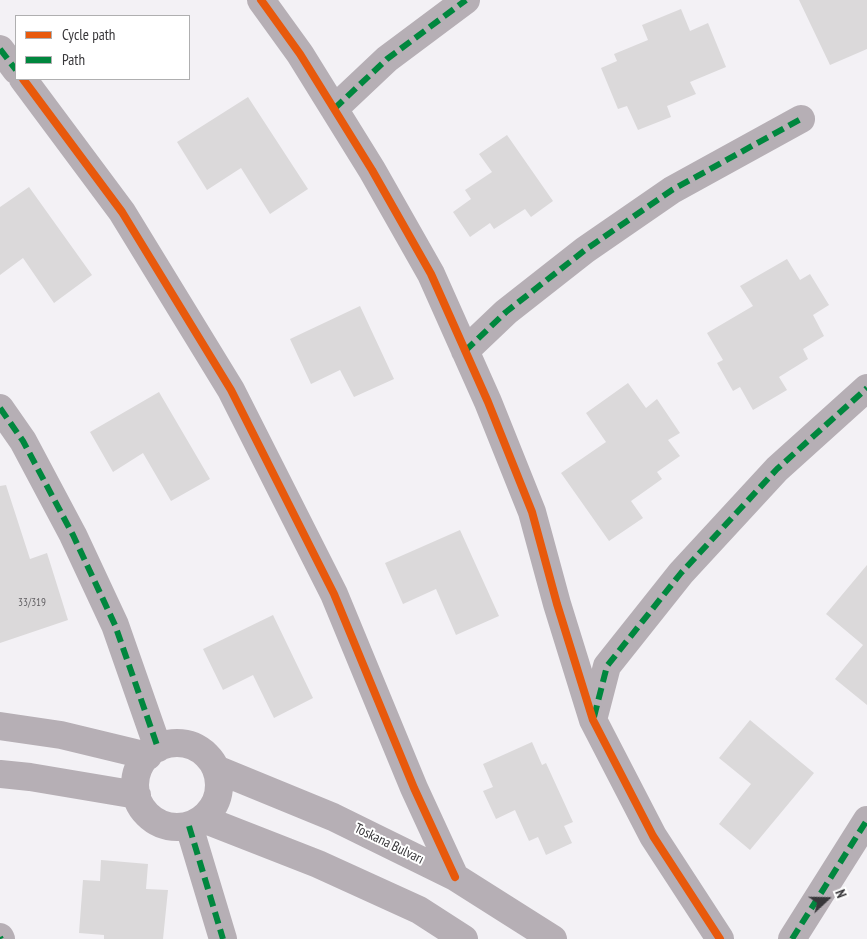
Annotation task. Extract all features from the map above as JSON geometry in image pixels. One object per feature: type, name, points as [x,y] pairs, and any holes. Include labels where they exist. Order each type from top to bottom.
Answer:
[{"type":"street","points":[[261,0],[300,54],[372,170],[431,274],[488,402],[532,512],[557,604],[593,720],[653,836],[720,939]]},
{"type":"street","points":[[334,109],[387,58],[466,0]]},
{"type":"street","points":[[0,49],[15,69]]},
{"type":"street","points":[[25,80],[122,212],[231,390],[334,594],[414,788],[455,877]]},
{"type":"street","points":[[465,351],[506,312],[585,250],[672,190],[801,119]]},
{"type":"street","points":[[593,720],[607,666],[681,572],[777,469],[867,388]]},
{"type":"street","points":[[0,408],[22,440],[73,535],[111,616],[153,752],[139,768],[136,781],[137,795],[142,808],[151,818],[164,825],[178,828],[196,822],[212,809],[218,796],[219,783],[216,769]]},
{"type":"street","name":"Toskana Bulvarı","points":[[0,726],[153,752],[171,744],[185,744],[198,749],[216,769],[333,817],[455,877],[552,939]]},
{"type":"street","points":[[0,774],[30,777],[137,795]]},
{"type":"street","points":[[792,939],[867,820]]},
{"type":"street","points":[[196,822],[223,939]]},
{"type":"street","points":[[196,822],[318,864],[419,910],[464,939]]},
{"type":"building","points":[[799,0],[867,0],[867,49],[830,65]]},
{"type":"building","points":[[681,9],[690,31],[708,23],[726,67],[690,82],[696,94],[667,106],[671,117],[638,130],[627,106],[618,109],[601,68],[617,61],[614,54],[648,40],[642,25]]},
{"type":"building","points":[[248,97],[308,189],[270,214],[241,168],[207,190],[177,142]]},
{"type":"building","points":[[507,135],[553,201],[531,217],[525,209],[494,229],[490,223],[470,237],[453,212],[471,199],[465,190],[492,172],[479,154]]},
{"type":"building","points":[[29,187],[92,275],[54,303],[23,258],[0,275],[0,207]]},
{"type":"building","points":[[787,259],[800,280],[810,274],[829,305],[813,315],[824,336],[803,349],[808,359],[779,377],[787,390],[753,410],[740,387],[733,391],[717,363],[723,360],[707,333],[753,306],[740,286]]},
{"type":"building","points":[[360,306],[394,379],[354,397],[340,370],[311,384],[290,339]]},
{"type":"building","points":[[628,383],[646,408],[657,399],[680,433],[668,440],[680,456],[657,472],[662,479],[631,501],[643,518],[609,541],[561,473],[606,442],[586,413]]},
{"type":"building","points":[[159,392],[210,479],[171,501],[143,453],[113,472],[90,432]]},
{"type":"building","points":[[6,485],[30,559],[47,553],[68,620],[0,643],[0,486]]},
{"type":"building","points":[[460,530],[499,616],[456,635],[436,589],[403,604],[385,563]]},
{"type":"building","points":[[867,565],[867,705],[835,679],[863,645],[826,614]]},
{"type":"building","points":[[273,615],[313,698],[274,718],[253,675],[223,690],[203,649]]},
{"type":"building","points":[[750,720],[814,773],[750,850],[719,824],[751,784],[719,758]]},
{"type":"building","points":[[532,742],[542,765],[546,763],[573,822],[564,826],[572,843],[546,855],[538,837],[529,841],[515,810],[496,819],[483,791],[493,787],[483,764]]},
{"type":"building","points":[[101,860],[148,864],[146,889],[168,890],[163,939],[104,939],[104,935],[79,933],[83,880],[100,881]]},
{"type":"marked path","points":[[334,109],[387,59],[466,0]]},
{"type":"marked path","points":[[0,49],[15,69]]},
{"type":"marked path","points":[[465,351],[506,312],[585,250],[672,190],[801,119]]},
{"type":"marked path","points":[[594,717],[607,666],[681,573],[777,469],[867,388]]},
{"type":"marked path","points":[[0,408],[23,441],[73,535],[115,625],[158,748]]},
{"type":"marked path","points":[[792,939],[867,820]]},
{"type":"marked path","points":[[189,826],[223,939]]},
{"type":"cycle path","points":[[261,0],[300,54],[372,170],[431,274],[488,402],[532,512],[557,604],[593,720],[653,836],[720,939]]},
{"type":"cycle path","points":[[24,80],[122,212],[231,390],[334,594],[414,788],[455,877]]}]
